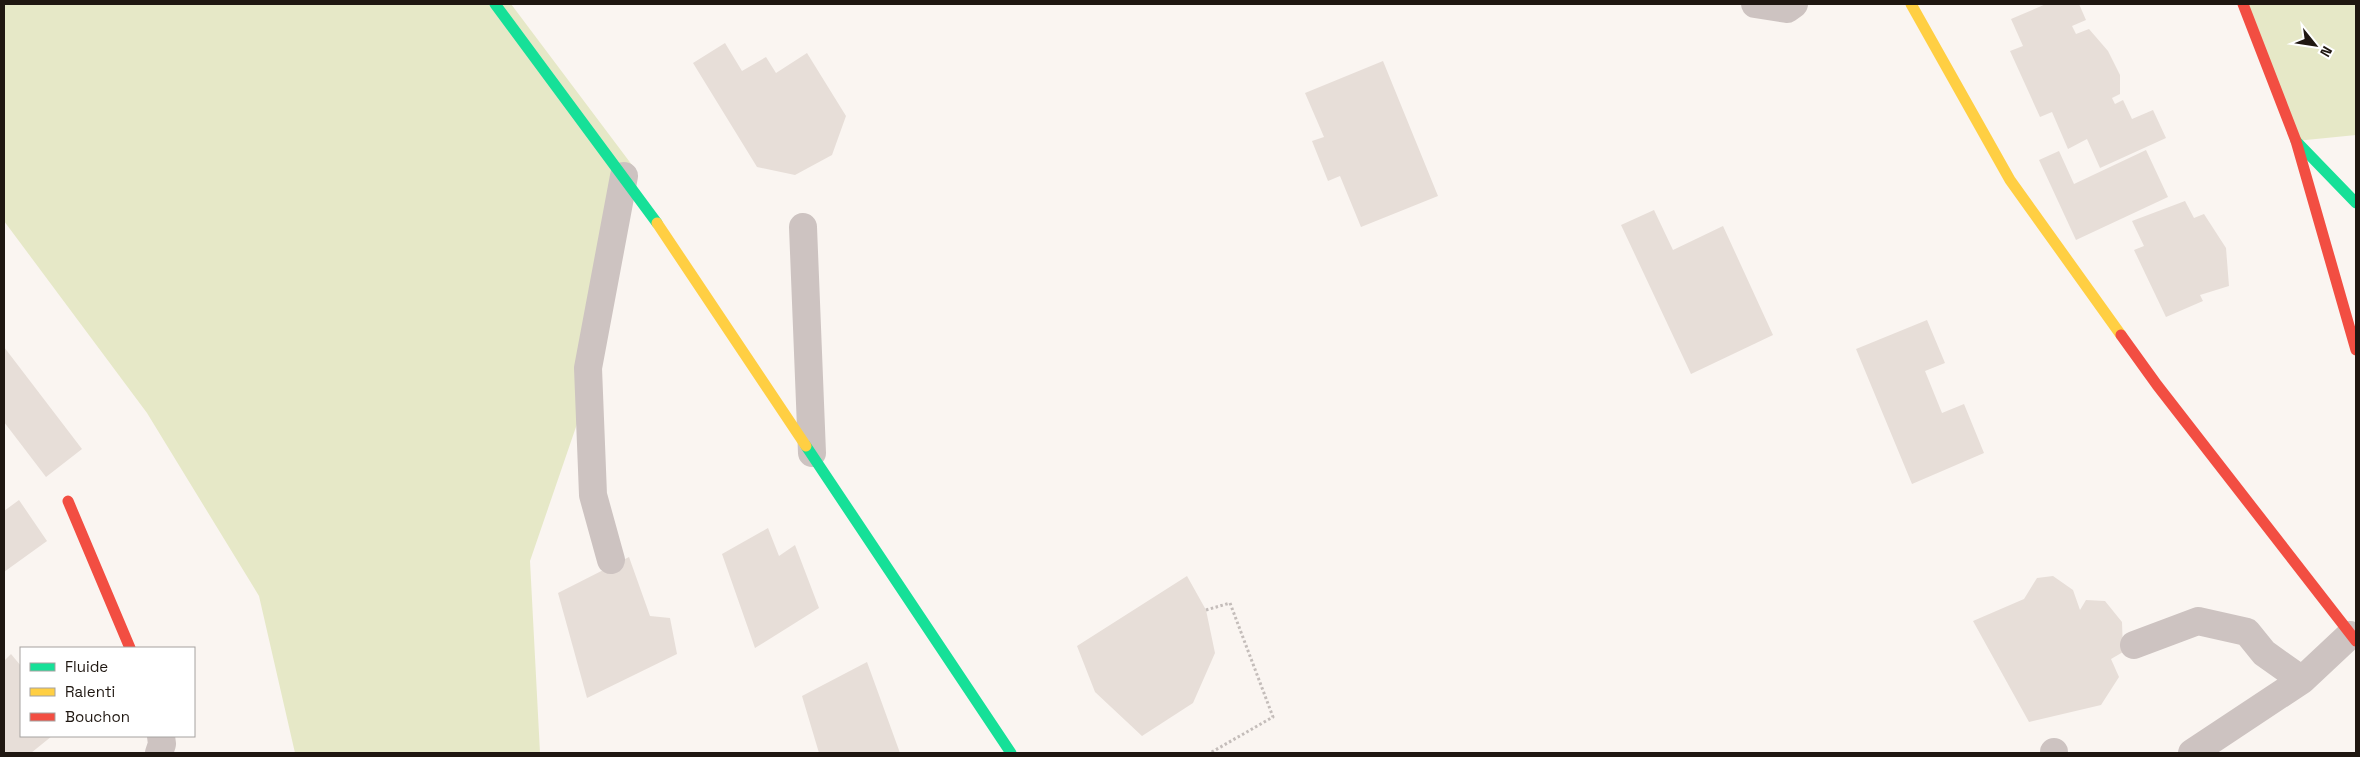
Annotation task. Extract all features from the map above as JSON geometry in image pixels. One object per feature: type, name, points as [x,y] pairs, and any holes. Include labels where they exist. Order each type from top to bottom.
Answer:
[{"type":"main road","points":[[495,4],[624,176],[812,453],[1011,753]]},
{"type":"main road","points":[[1911,4],[2010,180],[2157,385],[2353,638]]},
{"type":"main road","points":[[2243,4],[2296,141],[2356,350]]},
{"type":"main road","points":[[2296,141],[2356,203]]},
{"type":"main road","points":[[68,501],[130,647]]},
{"type":"street","points":[[1755,4],[1787,9],[1794,4]]},
{"type":"street","points":[[611,560],[593,495],[588,368],[624,176]]},
{"type":"street","points":[[804,227],[812,453]]},
{"type":"street","points":[[2134,645],[2198,621],[2247,632],[2264,653],[2302,680]]},
{"type":"street","points":[[2192,753],[2302,680],[2353,638]]},
{"type":"street","points":[[158,753],[162,744],[161,737]]},
{"type":"path","points":[[1206,610],[1230,603],[1273,717],[1210,753]]},
{"type":"green space","points":[[4,4],[511,4],[632,165],[589,389],[530,561],[540,753],[295,753],[259,596],[147,413],[4,221]]},
{"type":"green space","points":[[2243,4],[2356,4],[2356,135],[2296,141]]},
{"type":"building","points":[[2046,4],[2079,4],[2086,20],[2072,26],[2076,34],[2089,29],[2108,51],[2120,75],[2120,94],[2112,98],[2115,104],[2123,100],[2132,119],[2153,110],[2166,138],[2100,168],[2087,139],[2068,149],[2052,112],[2040,117],[2010,51],[2023,46],[2011,19]]},
{"type":"building","points":[[725,43],[742,71],[766,57],[776,73],[807,53],[846,116],[832,155],[795,175],[757,167],[693,63]]},
{"type":"building","points":[[1383,61],[1438,196],[1361,227],[1340,176],[1328,181],[1312,141],[1324,137],[1305,93]]},
{"type":"building","points":[[2146,150],[2168,197],[2076,240],[2039,160],[2059,151],[2074,184]]},
{"type":"building","points":[[2185,201],[2194,218],[2204,214],[2226,248],[2229,286],[2200,295],[2203,301],[2166,317],[2134,250],[2144,246],[2132,221]]},
{"type":"building","points":[[1654,210],[1673,250],[1723,226],[1773,335],[1691,374],[1621,225]]},
{"type":"building","points":[[1927,320],[1945,363],[1925,371],[1942,413],[1964,404],[1984,453],[1912,484],[1856,349]]},
{"type":"building","points":[[4,347],[82,449],[46,477],[4,422]]},
{"type":"building","points":[[19,500],[47,541],[4,572],[4,511]]},
{"type":"building","points":[[768,528],[779,556],[795,545],[819,608],[755,648],[722,554]]},
{"type":"building","points":[[629,557],[650,616],[670,618],[677,654],[587,698],[558,593]]},
{"type":"building","points":[[1187,576],[1206,610],[1215,653],[1193,703],[1142,736],[1095,692],[1077,646]]},
{"type":"building","points":[[2053,576],[2073,590],[2080,610],[2086,600],[2105,601],[2122,622],[2123,652],[2111,659],[2119,677],[2101,705],[2029,722],[1973,621],[2024,599],[2037,578]]},
{"type":"building","points":[[11,654],[20,665],[20,737],[51,737],[31,753],[4,753],[4,661]]},
{"type":"building","points":[[867,662],[900,753],[819,753],[802,696]]},
{"type":"traffic: fast","points":[[495,4],[657,223]]},
{"type":"traffic: fast","points":[[2296,141],[2356,203]]},
{"type":"traffic: fast","points":[[806,446],[1011,753]]},
{"type":"traffic: slow","points":[[1911,4],[2010,180],[2121,335]]},
{"type":"traffic: slow","points":[[657,223],[806,446]]},
{"type":"traffic: jam","points":[[2243,4],[2296,141],[2356,350]]},
{"type":"traffic: jam","points":[[2121,335],[2157,385],[2356,641]]},
{"type":"traffic: jam","points":[[68,501],[130,647]]}]
